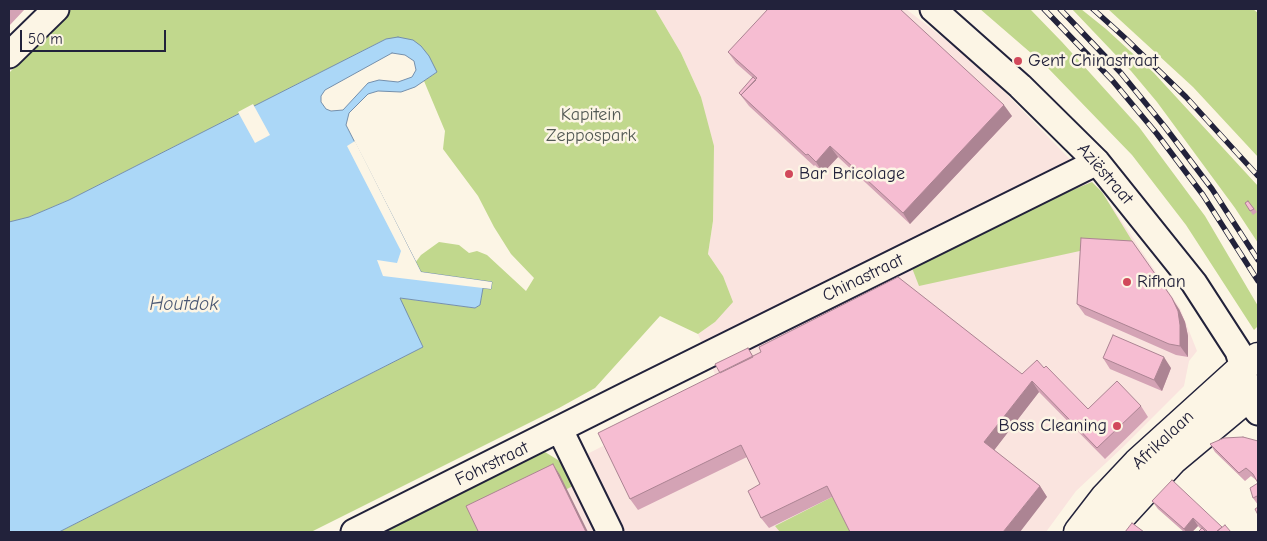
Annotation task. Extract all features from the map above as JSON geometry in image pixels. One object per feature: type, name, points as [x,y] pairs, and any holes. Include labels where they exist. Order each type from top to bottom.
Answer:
[{"type":"main road","name":"Afrikalaan","points":[[1078,532],[1105,497],[1137,463],[1251,362]]},
{"type":"main road","name":"Afrikalaan","points":[[1107,532],[1173,460],[1254,400]]},
{"type":"street","points":[[9,55],[56,9]]},
{"type":"street","name":"Aziëstraat","points":[[933,9],[1020,86],[1098,162],[1194,283],[1238,351],[1251,362]]},
{"type":"street","name":"Chinastraat","points":[[629,394],[1098,162]]},
{"type":"street","name":"Fohrstraat","points":[[354,532],[629,394]]},
{"type":"street","points":[[560,430],[610,532]]},
{"type":"shaded area","points":[[655,9],[906,9],[977,64],[1102,192],[1180,308],[1197,351],[1189,361],[1184,386],[1076,491],[1046,532],[435,532],[720,386],[698,334],[715,322],[723,276],[708,254],[713,221],[701,97],[681,53]]},
{"type":"green space","name":"Kapitein Zeppospark","points":[[71,9],[655,9],[681,53],[701,97],[714,146],[713,221],[708,254],[723,276],[733,302],[715,322],[698,334],[660,316],[595,388],[559,408],[311,532],[59,532],[423,347],[399,298],[475,308],[480,305],[483,287],[492,282],[421,272],[415,263],[421,255],[439,242],[459,245],[469,253],[477,251],[487,255],[526,291],[534,278],[511,254],[478,196],[443,149],[445,131],[424,81],[437,72],[386,39],[69,200],[29,217],[9,222],[9,73]]},
{"type":"green space","points":[[980,9],[1030,9],[1139,127],[1205,216],[1258,306],[1258,326],[1254,330],[1186,225],[1132,155],[1046,66]]},
{"type":"green space","points":[[1072,9],[1081,9],[1154,73],[1258,186],[1258,243],[1235,208],[1157,102],[1131,71]]},
{"type":"green space","points":[[1108,9],[1253,9],[1258,13],[1258,157],[1193,87]]},
{"type":"green space","points":[[1092,182],[1102,192],[1139,252],[1089,249],[919,286],[912,268],[1026,209]]},
{"type":"green space","points":[[545,452],[558,460],[569,473],[575,485],[481,532],[378,532],[531,455]]},
{"type":"green space","points":[[834,496],[852,532],[780,532],[775,526]]},
{"type":"water","name":"Houtdok","points":[[398,37],[413,40],[429,56],[437,72],[415,87],[401,92],[378,91],[368,94],[349,113],[346,125],[421,272],[492,282],[491,289],[483,288],[480,305],[475,308],[400,298],[423,347],[59,532],[9,532],[9,222],[29,217],[69,200],[386,39]],"holes":[[[392,53],[405,55],[414,61],[416,70],[412,77],[398,82],[379,80],[368,83],[343,110],[331,111],[326,109],[321,102],[321,96],[325,90]]]},
{"type":"pier","points":[[253,104],[270,135],[255,143],[238,112]]},
{"type":"pier","points":[[355,141],[421,272],[492,282],[491,289],[383,276],[377,260],[397,263],[401,251],[347,146]]},
{"type":"building","points":[[768,9],[900,9],[1004,105],[903,213],[830,146],[816,162],[741,95],[757,78],[728,52]]},
{"type":"building","points":[[753,77],[756,80],[741,95],[739,93]]},
{"type":"building","points":[[1248,201],[1254,209],[1250,211],[1245,203]]},
{"type":"building","points":[[1081,238],[1132,241],[1172,298],[1178,311],[1180,346],[1169,344],[1077,304]]},
{"type":"building","points":[[898,277],[1022,374],[1037,360],[1044,368],[1046,366],[1088,409],[1117,381],[1141,406],[1097,448],[1032,381],[984,442],[1040,486],[1003,532],[850,532],[827,486],[761,518],[748,491],[760,484],[741,445],[630,499],[598,433],[761,352],[759,347]]},
{"type":"building","points":[[1113,335],[1164,357],[1154,380],[1103,358]]},
{"type":"building","points":[[748,348],[753,357],[720,373],[715,364]]},
{"type":"building","points":[[1243,437],[1258,441],[1258,483],[1253,474],[1246,468],[1239,473],[1210,444],[1224,438]]},
{"type":"building","points":[[553,464],[586,532],[475,532],[478,531],[466,506]]},
{"type":"building","points":[[1172,480],[1222,527],[1216,532],[1208,532],[1193,518],[1184,529],[1152,501]]},
{"type":"building","points":[[1258,483],[1258,498],[1257,496],[1253,498],[1250,488]]},
{"type":"building","points":[[1132,523],[1144,532],[1125,532]]},
{"type":"building","points":[[1225,525],[1231,532],[1216,532]]},
{"type":"building","points":[[1202,528],[1206,532],[1198,532]]},
{"type":"railway","points":[[1044,9],[1112,80],[1157,134],[1203,195],[1258,281]]},
{"type":"railway","points":[[1060,9],[1121,73],[1165,127],[1212,189],[1258,260]]},
{"type":"railway","points":[[1093,9],[1186,97],[1258,176]]},
{"type":"place","name":"Gent Chinastraat","points":[[1018,61]]},
{"type":"place","name":"Bar Bricolage","points":[[789,174]]},
{"type":"place","name":"Rifhan","points":[[1127,282]]},
{"type":"place","name":"Boss Cleaning","points":[[1117,426]]}]
